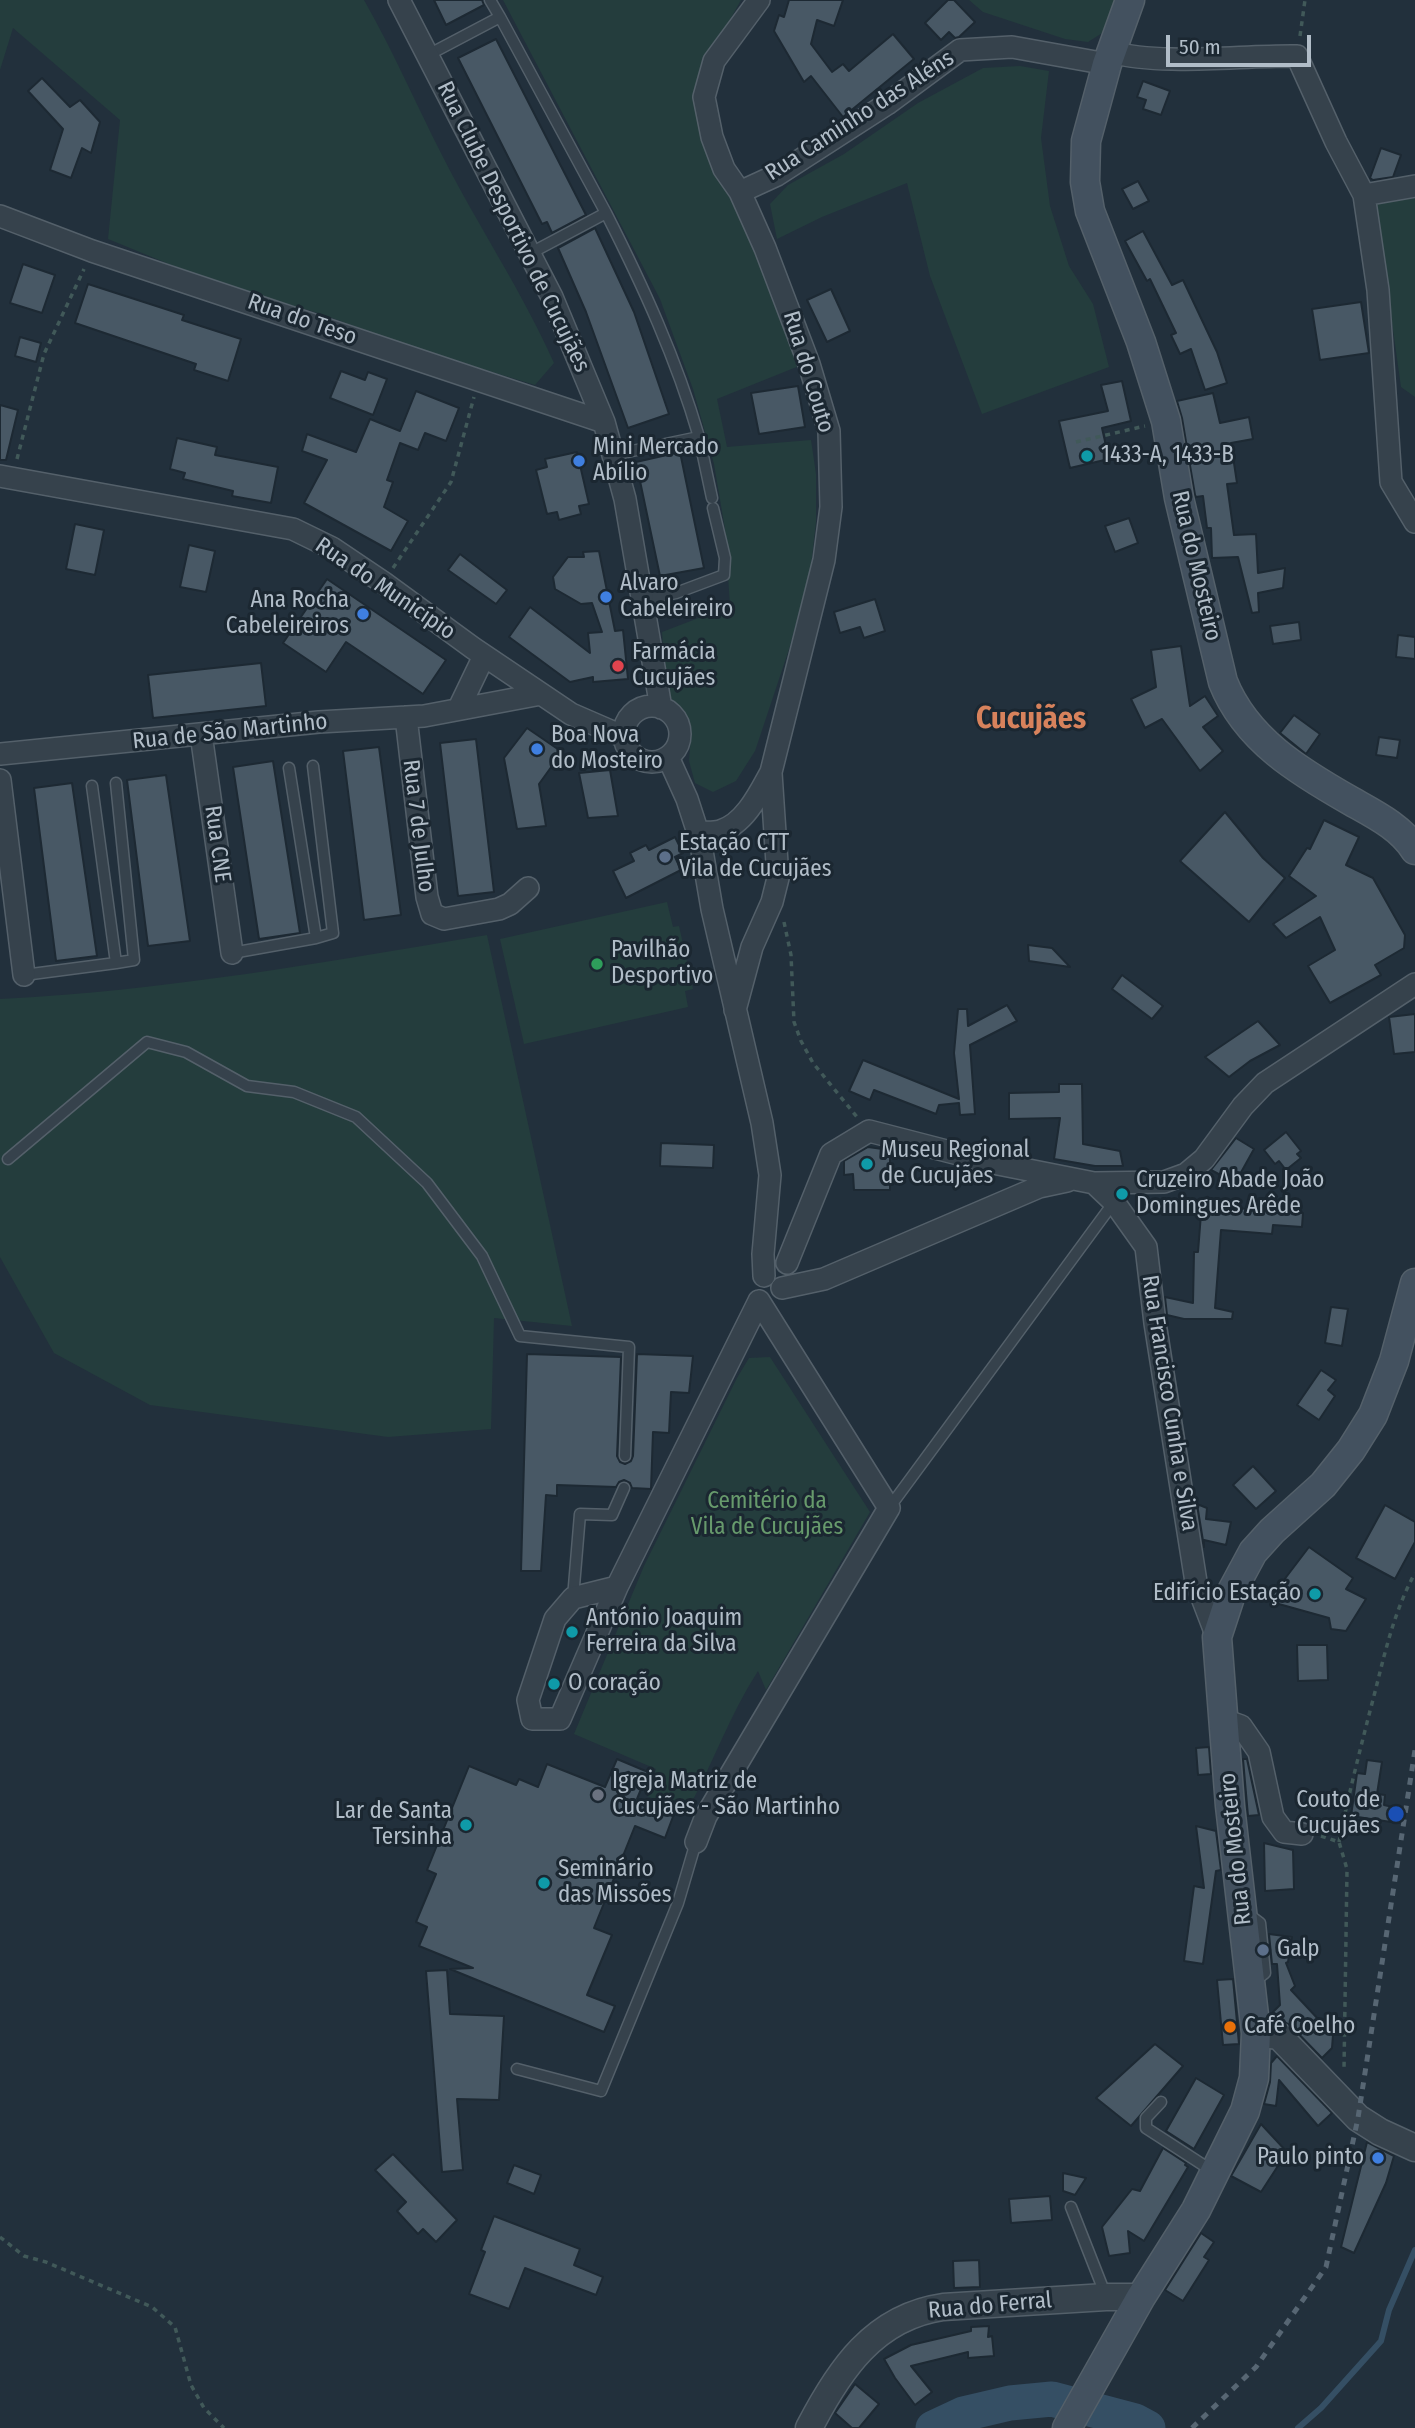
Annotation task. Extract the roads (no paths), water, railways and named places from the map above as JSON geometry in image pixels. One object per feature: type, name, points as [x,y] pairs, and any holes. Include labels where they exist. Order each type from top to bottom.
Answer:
[{"type":"main road","name":"Rua do Mosteiro","points":[[1130,0],[1109,58],[1086,141],[1086,182],[1090,211],[1141,342],[1166,421],[1179,498],[1223,682],[1232,704],[1262,740],[1293,765],[1378,816],[1408,839],[1415,850]]},
{"type":"main road","name":"Rua do Mosteiro","points":[[1066,2428],[1141,2297],[1196,2210],[1248,2100],[1254,2078],[1256,2033],[1230,1806],[1217,1637],[1232,1591],[1253,1552],[1323,1485],[1351,1450],[1373,1415],[1394,1361],[1415,1283]]},
{"type":"street","name":"Rua Clube Desportivo de Cucujães","points":[[399,0],[552,297],[604,422],[625,499],[662,708]]},
{"type":"street","name":"Rua do Couto","points":[[697,832],[722,831],[738,820],[756,799],[771,772],[824,560],[831,507],[829,431],[809,364],[765,247],[740,192],[724,169],[704,97],[714,61],[759,0]]},
{"type":"street","name":"Rua Caminho das Aléns","points":[[740,192],[777,175],[887,104],[960,50],[1012,47],[1109,58],[1125,55],[1167,58],[1297,56],[1336,142],[1364,195]]},
{"type":"street","points":[[1415,186],[1364,195],[1378,290],[1391,482],[1415,522]]},
{"type":"street","name":"Rua do Teso","points":[[0,216],[92,251],[604,422]]},
{"type":"street","name":"Rua do Município","points":[[6,477],[293,529],[332,548],[571,714],[624,737]]},
{"type":"street","points":[[459,708],[484,656]]},
{"type":"street","name":"Rua de São Martinho","points":[[0,754],[319,722],[406,717],[541,694]]},
{"type":"street","points":[[643,707],[662,708],[676,721],[679,740],[668,757],[650,762],[640,759],[627,746],[624,737],[628,719],[643,707]]},
{"type":"street","name":"Rua 7 de Julho","points":[[406,717],[427,897],[432,914],[443,919],[499,909],[510,904],[528,888]]},
{"type":"street","name":"Rua CNE","points":[[201,734],[232,953]]},
{"type":"street","points":[[668,757],[687,799],[697,832],[734,1012],[762,1123],[770,1175],[763,1254],[773,1282]]},
{"type":"street","name":"Rua do Couto","points":[[734,1012],[752,947],[772,902],[778,878],[771,772]]},
{"type":"street","points":[[0,780],[24,975]]},
{"type":"street","points":[[696,1842],[706,1816],[889,1508],[759,1301],[754,1289],[758,1278],[773,1282],[824,1279],[1039,1187],[1085,1181],[1164,1182],[1186,1174],[1204,1159],[1243,1106],[1265,1083],[1415,984]]},
{"type":"street","points":[[787,1263],[831,1154],[869,1131],[993,1163],[1085,1181]]},
{"type":"street","name":"Rua Francisco Cunha e Silva","points":[[1085,1181],[1114,1202],[1146,1247],[1155,1323],[1196,1582],[1217,1637]]},
{"type":"street","points":[[617,1587],[573,1598],[555,1619],[528,1700],[532,1719],[559,1719],[617,1587],[759,1301]]},
{"type":"street","points":[[1224,1720],[1241,1726],[1259,1752],[1273,1817],[1284,1832],[1302,1834]]},
{"type":"street","points":[[1256,2033],[1279,2036],[1358,2118],[1413,2147]]},
{"type":"street","name":"Rua do Ferral","points":[[809,2428],[821,2403],[846,2368],[883,2328],[902,2317],[921,2310],[943,2307],[1141,2297]]},
{"type":"lane","points":[[490,0],[641,281],[687,394],[699,437],[725,558],[724,575],[676,593],[642,600]]},
{"type":"lane","points":[[428,55],[500,18]]},
{"type":"lane","points":[[529,254],[606,213]]},
{"type":"lane","points":[[613,455],[699,437]]},
{"type":"lane","points":[[232,953],[333,933],[313,765]]},
{"type":"lane","points":[[289,768],[316,937]]},
{"type":"lane","points":[[24,975],[134,960],[116,783]]},
{"type":"lane","points":[[92,786],[116,962]]},
{"type":"lane","points":[[8,1159],[147,1042],[186,1052],[247,1086],[294,1092],[356,1116],[426,1183],[482,1256],[520,1336],[629,1347],[625,1456]]},
{"type":"lane","points":[[889,1508],[1114,1202]]},
{"type":"lane","points":[[573,1598],[580,1514],[612,1515],[624,1488]]},
{"type":"lane","points":[[517,2069],[601,2091],[678,1903],[696,1842]]},
{"type":"lane","points":[[1161,2102],[1146,2118],[1146,2127],[1215,2172]]},
{"type":"lane","points":[[1071,2207],[1106,2297]]},
{"type":"waterway","points":[[1298,2428],[1321,2408],[1381,2341],[1389,2310],[1415,2250]]},
{"type":"waterway","points":[[933,2428],[963,2414],[1010,2403],[1052,2399],[1135,2421],[1148,2428]]},
{"type":"railway","points":[[1192,2428],[1256,2367],[1326,2267],[1358,2118],[1415,1750]]},
{"type":"place","name":"1433-A, 1433-B","points":[[1087,456]]},
{"type":"place","name":"Mini Mercado Abílio","points":[[579,461]]},
{"type":"place","name":"Alvaro Cabeleireiro","points":[[606,597]]},
{"type":"place","name":"Ana Rocha Cabeleireiros","points":[[363,614]]},
{"type":"place","name":"Farmácia Cucujães","points":[[618,666]]},
{"type":"place","name":"Boa Nova do Mosteiro","points":[[537,749]]},
{"type":"place","name":"Estação CTT Vila de Cucujães","points":[[665,857]]},
{"type":"place","name":"Pavilhão Desportivo","points":[[597,964]]},
{"type":"place","name":"Museu Regional de Cucujães","points":[[867,1164]]},
{"type":"place","name":"Cruzeiro Abade João Domingues Arêde","points":[[1122,1194]]},
{"type":"place","name":"Edifício Estação","points":[[1315,1594]]},
{"type":"place","name":"António Joaquim Ferreira da Silva","points":[[572,1632]]},
{"type":"place","name":"O coração","points":[[554,1684]]},
{"type":"place","name":"Igreja Matriz de Cucujães - São Martinho","points":[[598,1795]]},
{"type":"place","name":"Couto de Cucujães","points":[[1396,1814]]},
{"type":"place","name":"Lar de Santa Tersinha","points":[[466,1825]]},
{"type":"place","name":"Seminário das Missões","points":[[544,1883]]},
{"type":"place","name":"Galp","points":[[1263,1950]]},
{"type":"place","name":"Café Coelho","points":[[1230,2027]]},
{"type":"place","name":"Paulo pinto","points":[[1378,2158]]},
{"type":"district","name":"Cucujães","points":[[1031,720]]},
{"type":"park label","name":"Cemitério da Vila de Cucujães","points":[[767,1515]]}]
